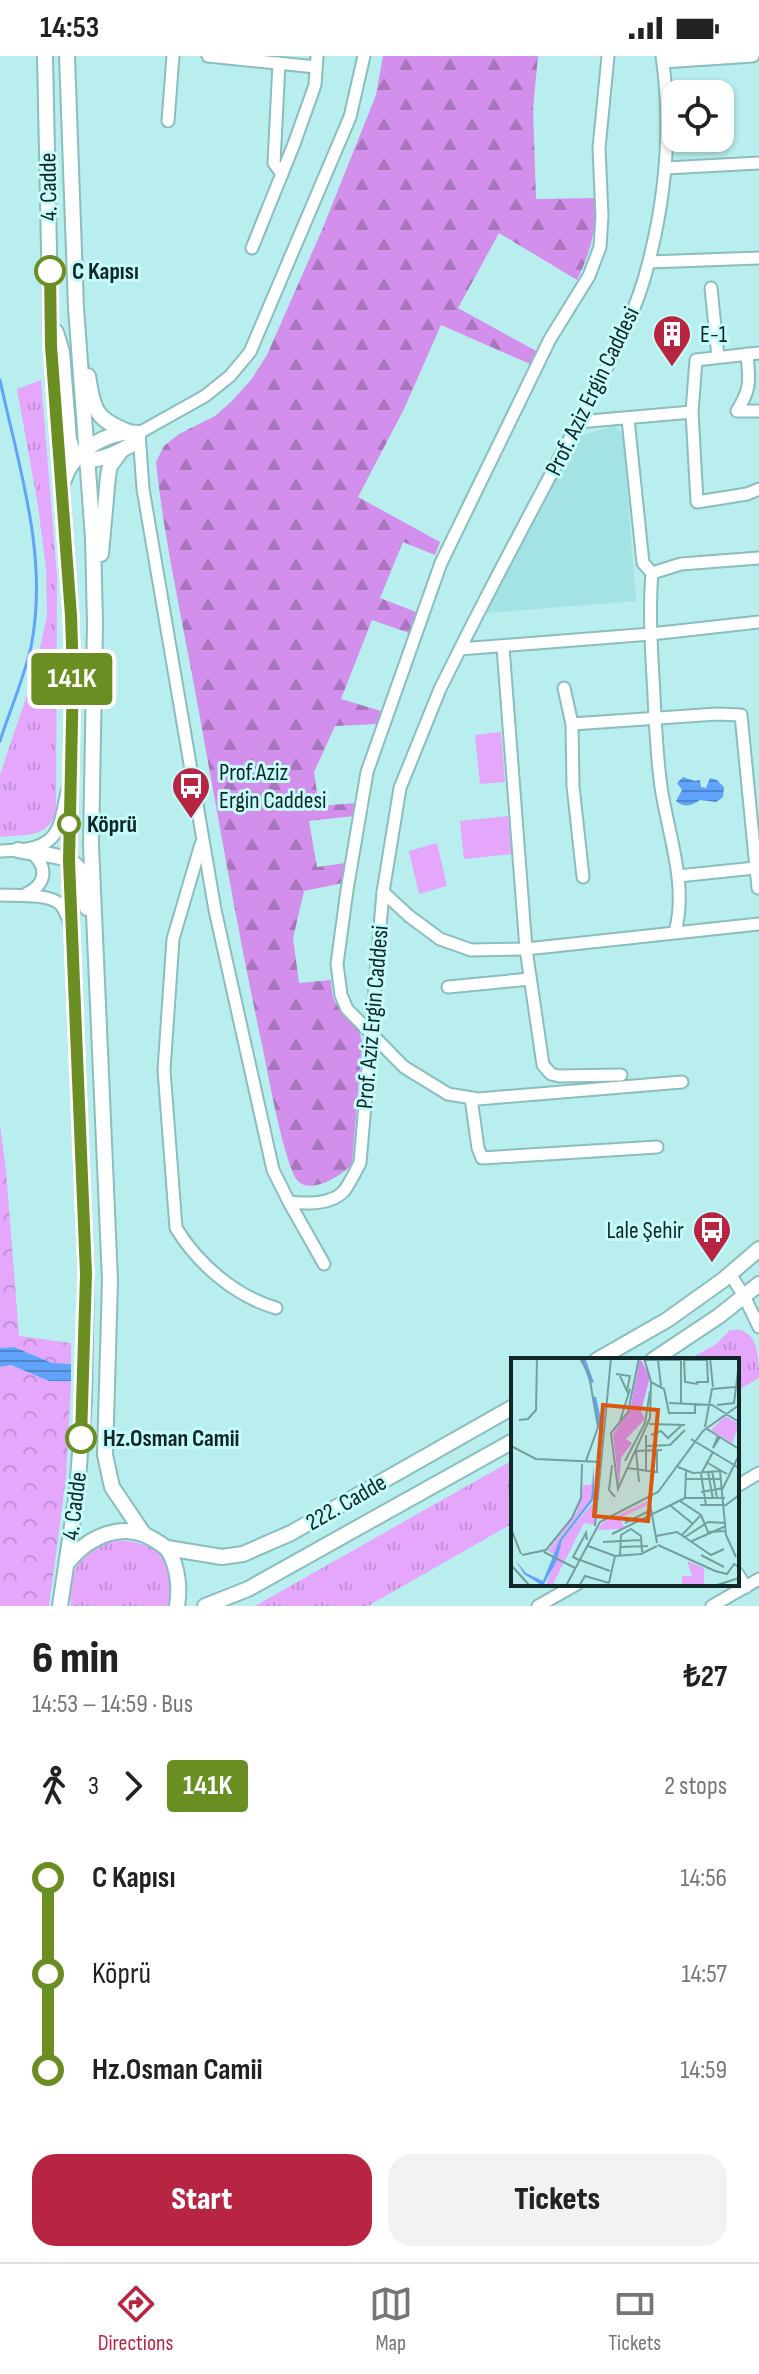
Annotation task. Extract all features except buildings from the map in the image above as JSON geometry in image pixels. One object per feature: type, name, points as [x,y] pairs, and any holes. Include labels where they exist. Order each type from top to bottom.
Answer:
[{"type":"main road","name":"4. Cadde","points":[[45,56],[51,322],[73,675],[69,861],[86,1274],[84,1400],[77,1492],[62,1602]]},
{"type":"main road","name":"4. Cadde","points":[[67,56],[83,454],[93,538],[91,845],[110,1280],[105,1455],[112,1487],[143,1533]]},
{"type":"main road","points":[[51,322],[62,352],[69,440],[74,452],[98,459],[135,443],[134,432]]},
{"type":"main road","points":[[77,328],[96,409],[110,424],[134,432]]},
{"type":"main road","points":[[62,488],[68,468],[83,454],[134,432]]},
{"type":"main road","points":[[94,610],[108,476],[110,466],[121,451]]},
{"type":"main road","points":[[18,850],[69,861],[79,869],[95,947]]},
{"type":"main road","points":[[600,1358],[667,1320],[759,1249]]},
{"type":"main road","points":[[656,1358],[719,1316],[759,1284]]},
{"type":"main road","name":"222. Cadde","points":[[167,1548],[222,1557],[243,1554],[291,1533],[511,1408]]},
{"type":"main road","name":"222. Cadde","points":[[205,1606],[248,1589],[511,1442]]},
{"type":"main road","points":[[67,1565],[79,1549],[95,1537],[114,1531],[143,1533],[167,1548],[176,1571],[179,1591],[177,1606]]},
{"type":"street","points":[[168,121],[173,56]]},
{"type":"street","points":[[208,56],[279,63],[317,61],[315,85],[252,248]]},
{"type":"street","points":[[324,1264],[273,1170],[215,910],[134,432],[205,396],[230,376],[250,352],[350,117],[364,56]]},
{"type":"street","points":[[608,56],[599,148],[600,247],[589,276],[550,339],[441,563],[367,772],[337,964],[341,995],[347,1009],[404,1067],[448,1094],[478,1099],[682,1082]]},
{"type":"street","points":[[662,59],[753,56]]},
{"type":"street","name":"Prof. Aziz Ergin Caddesi","points":[[289,1202],[322,1202],[343,1193],[360,1163],[383,892],[400,788],[440,689],[612,357],[636,302],[649,262],[666,168],[667,94],[662,59]]},
{"type":"street","points":[[279,63],[274,163],[282,174]]},
{"type":"street","points":[[666,168],[759,163]]},
{"type":"street","points":[[649,262],[759,258]]},
{"type":"street","points":[[711,288],[718,357]]},
{"type":"street","points":[[759,411],[737,411],[754,384],[753,353],[696,360],[692,412],[697,502],[747,494],[759,489]]},
{"type":"street","points":[[578,422],[692,412]]},
{"type":"street","points":[[628,419],[643,563],[652,573],[649,601],[655,718],[661,787],[678,876],[679,918],[675,932]]},
{"type":"street","points":[[652,573],[681,564],[759,558]]},
{"type":"street","points":[[460,649],[759,622]]},
{"type":"street","points":[[503,647],[526,949],[539,1052],[546,1070],[559,1076],[621,1075]]},
{"type":"street","points":[[564,688],[572,724],[573,786],[583,877]]},
{"type":"street","points":[[572,724],[741,715],[754,805],[758,888]]},
{"type":"street","points":[[0,851],[33,848],[50,840],[58,828],[70,785]]},
{"type":"street","points":[[202,839],[173,939],[164,1070],[176,1228],[200,1261],[254,1302],[276,1308]]},
{"type":"street","points":[[22,896],[36,889],[43,878],[42,864],[33,854]]},
{"type":"street","points":[[678,876],[755,868]]},
{"type":"street","points":[[383,892],[440,939],[471,950],[526,949],[759,924]]},
{"type":"street","points":[[0,895],[38,896],[61,905],[72,935]]},
{"type":"street","points":[[448,987],[530,979]]},
{"type":"street","points":[[471,1098],[482,1158],[657,1147]]},
{"type":"street","points":[[730,1274],[759,1327]]},
{"type":"street","points":[[739,1485],[759,1473]]},
{"type":"street","points":[[739,1576],[746,1587]]},
{"type":"street","points":[[712,1606],[759,1579]]},
{"type":"street","points":[[538,1606],[573,1586]]},
{"type":"shaded area","points":[[614,426],[623,434],[636,601],[487,613],[578,436]]},
{"type":"green space","points":[[383,56],[538,56],[533,109],[536,199],[596,198],[596,210],[592,240],[577,280],[499,233],[458,308],[536,351],[530,364],[441,325],[404,409],[358,497],[440,542],[435,555],[403,542],[380,598],[416,612],[409,633],[372,620],[341,699],[381,711],[377,724],[335,726],[314,772],[319,806],[356,803],[354,816],[309,821],[317,867],[346,863],[343,883],[304,891],[293,938],[299,983],[331,980],[334,1000],[358,1029],[362,1043],[352,1164],[335,1178],[312,1186],[299,1182],[294,1174],[273,1101],[174,579],[156,462],[164,446],[179,434],[215,416],[232,401],[251,380],[267,355],[376,95]]},
{"type":"green space","points":[[41,380],[57,576],[56,812],[52,821],[41,831],[0,837],[0,775],[35,671],[47,616],[46,568],[38,506],[17,389]]},
{"type":"green space","points":[[501,732],[505,782],[480,784],[475,735]]},
{"type":"green space","points":[[508,816],[512,854],[464,859],[460,821]]},
{"type":"green space","points":[[437,843],[447,886],[419,894],[409,851]]},
{"type":"green space","points":[[0,1125],[19,1336],[71,1343],[71,1364],[52,1363],[14,1347],[0,1348]]},
{"type":"green space","points":[[730,1330],[748,1334],[755,1345],[759,1378],[739,1390],[739,1358],[692,1358],[716,1344]]},
{"type":"green space","points":[[11,1365],[49,1381],[71,1381],[66,1478],[49,1606],[0,1606],[0,1367]]},
{"type":"green space","points":[[511,1461],[511,1524],[368,1606],[255,1606]]},
{"type":"green space","points":[[116,1540],[142,1544],[164,1558],[173,1574],[176,1606],[71,1606],[71,1582],[79,1564],[94,1550]]},
{"type":"water","points":[[683,777],[700,780],[701,787],[706,788],[710,778],[717,780],[724,787],[723,797],[716,802],[700,800],[682,805],[676,801],[682,790],[677,783]]},
{"type":"water","points":[[14,1347],[52,1363],[71,1364],[71,1381],[49,1381],[11,1365],[0,1367],[0,1348]]},
{"type":"waterway","points":[[0,380],[23,479],[36,580],[36,613],[31,647],[0,741]]},
{"type":"bus line","name":"141K","points":[[50,271],[51,346],[73,675],[69,861],[86,1274],[81,1438]]},
{"type":"place","name":"C Kapısı","points":[[50,271]]},
{"type":"place","name":"E-1","points":[[672,368]]},
{"type":"place","name":"Prof.Aziz Ergin Caddesi","points":[[191,820]]},
{"type":"place","name":"Köprü","points":[[69,824]]},
{"type":"place","name":"Lale Şehir","points":[[712,1264]]},
{"type":"place","name":"Hz.Osman Camii","points":[[81,1438]]}]
